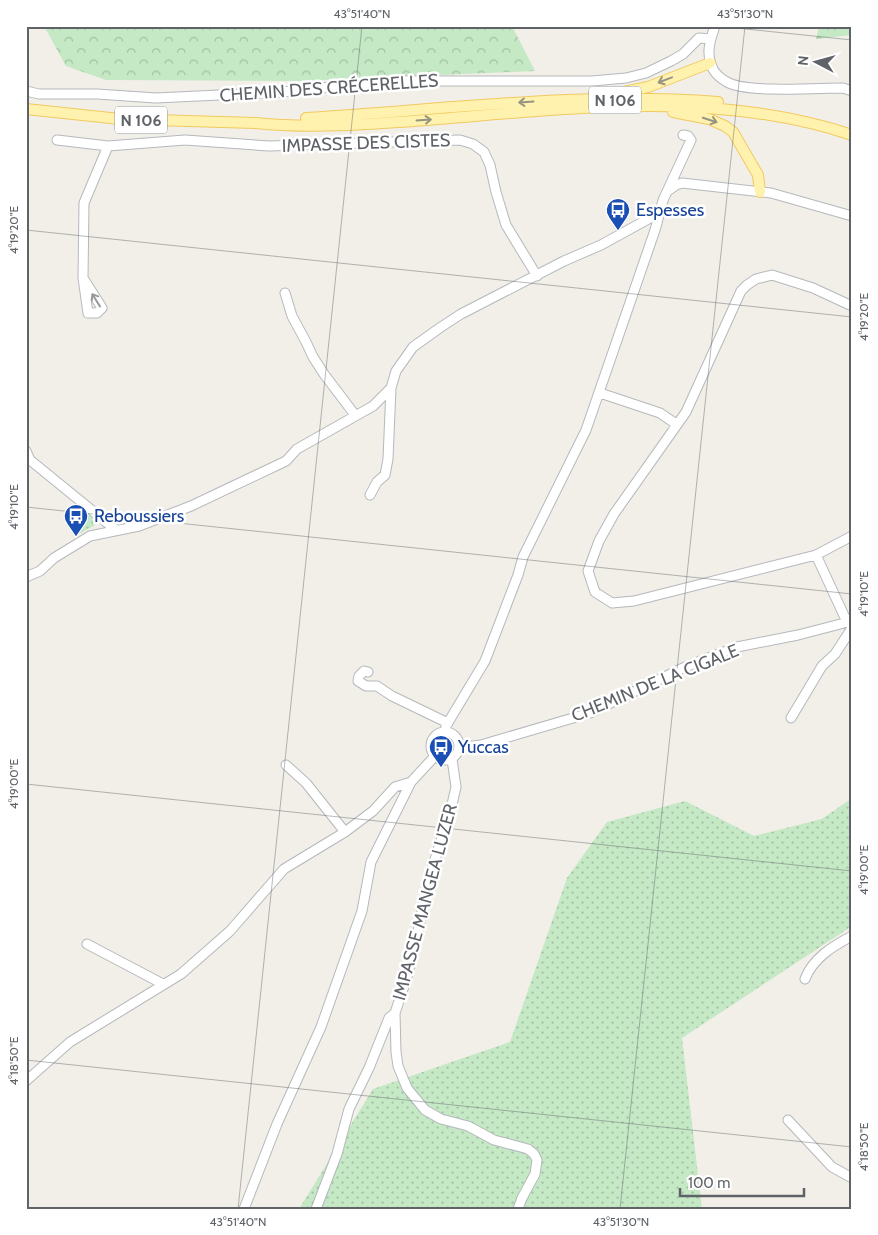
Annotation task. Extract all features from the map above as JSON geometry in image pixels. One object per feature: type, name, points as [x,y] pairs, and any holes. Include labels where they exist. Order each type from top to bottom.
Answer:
[{"type":"main road","points":[[551,101],[624,93],[648,87],[710,63]]},
{"type":"main road","name":"N 106","points":[[256,123],[285,119],[551,101],[674,99],[709,101],[783,111],[852,128]]},
{"type":"main road","points":[[627,107],[699,116],[725,126],[737,137],[758,175],[760,192]]},
{"type":"main road","name":"N 106","points":[[26,109],[120,119],[276,125],[376,123],[553,110],[674,107],[734,110],[809,123],[852,135]]},
{"type":"street","points":[[715,26],[709,48],[710,63],[721,78],[730,84],[758,88],[844,88],[852,91]]},
{"type":"street","name":"CHEMIN DES CRÉCERELLES","points":[[26,91],[39,94],[97,94],[156,98],[283,92],[388,81],[592,80],[626,78],[646,73],[671,61],[683,54],[699,38],[711,39]]},
{"type":"street","points":[[368,672],[364,671],[359,676],[358,681],[366,686],[377,686],[447,728],[457,739],[459,748],[457,754],[452,759],[446,760],[435,756],[432,750],[434,738],[447,728],[485,661],[518,575],[523,556],[586,430],[661,212],[663,200],[691,140],[683,134]]},
{"type":"street","name":"IMPASSE DES CISTES","points":[[57,140],[108,146],[185,140],[268,146],[460,140],[472,144],[484,152],[490,165],[506,225],[537,276]]},
{"type":"street","points":[[83,278],[84,203],[108,146]]},
{"type":"street","points":[[669,190],[682,183],[760,192],[852,216]]},
{"type":"street","points":[[370,495],[377,482],[385,475],[388,459],[391,388],[396,371],[413,347],[461,314],[564,261],[601,245],[661,212]]},
{"type":"street","points":[[852,306],[813,288],[772,276],[756,279],[747,284],[741,292],[686,412],[614,514],[599,541],[588,571],[595,592],[612,603],[634,601],[816,554],[852,536]]},
{"type":"street","points":[[285,293],[292,316],[313,357],[355,415]]},
{"type":"street","points":[[26,577],[40,571],[54,558],[90,536],[139,526],[191,506],[286,460],[297,449],[373,406],[391,388]]},
{"type":"street","points":[[600,393],[660,413],[676,424]]},
{"type":"street","points":[[26,451],[30,460],[116,530]]},
{"type":"street","points":[[791,718],[822,666],[835,654],[850,623],[816,554]]},
{"type":"street","name":"CHEMIN DE LA CIGALE","points":[[459,748],[482,745],[590,713],[685,667],[737,647],[850,623]]},
{"type":"street","points":[[244,1209],[277,1124],[321,1027],[362,911],[371,862],[411,782],[435,756]]},
{"type":"street","name":"IMPASSE MANGEA LUZER","points":[[316,1209],[336,1154],[349,1109],[369,1068],[389,1018],[395,1013],[415,947],[430,873],[450,813],[456,786],[452,759]]},
{"type":"street","points":[[286,765],[306,784],[345,832]]},
{"type":"street","points":[[26,1081],[70,1042],[180,974],[230,931],[284,869],[345,832],[373,811],[395,787],[411,782]]},
{"type":"street","points":[[805,979],[809,968],[832,946],[852,936]]},
{"type":"street","points":[[87,944],[163,984]]},
{"type":"street","points":[[395,1013],[398,1066],[407,1088],[425,1110],[441,1119],[468,1126],[494,1140],[528,1149],[534,1154],[537,1160],[535,1174],[518,1209]]},
{"type":"street","points":[[788,1120],[832,1167],[852,1178]]},
{"type":"green space","points":[[44,26],[512,26],[535,71],[301,81],[106,80],[66,66]]},
{"type":"green space","points":[[819,26],[852,26],[852,35],[816,39]]},
{"type":"green space","points":[[79,502],[97,524],[77,535],[65,511]]},
{"type":"green space","points":[[852,798],[852,926],[682,1038],[702,1209],[299,1209],[373,1089],[510,1042],[567,878],[607,822],[685,801],[754,836],[822,819]]},
{"type":"place","name":"Espesses","points":[[618,231]]},
{"type":"place","name":"Reboussiers","points":[[76,537]]},
{"type":"place","name":"Yuccas","points":[[441,768]]}]
